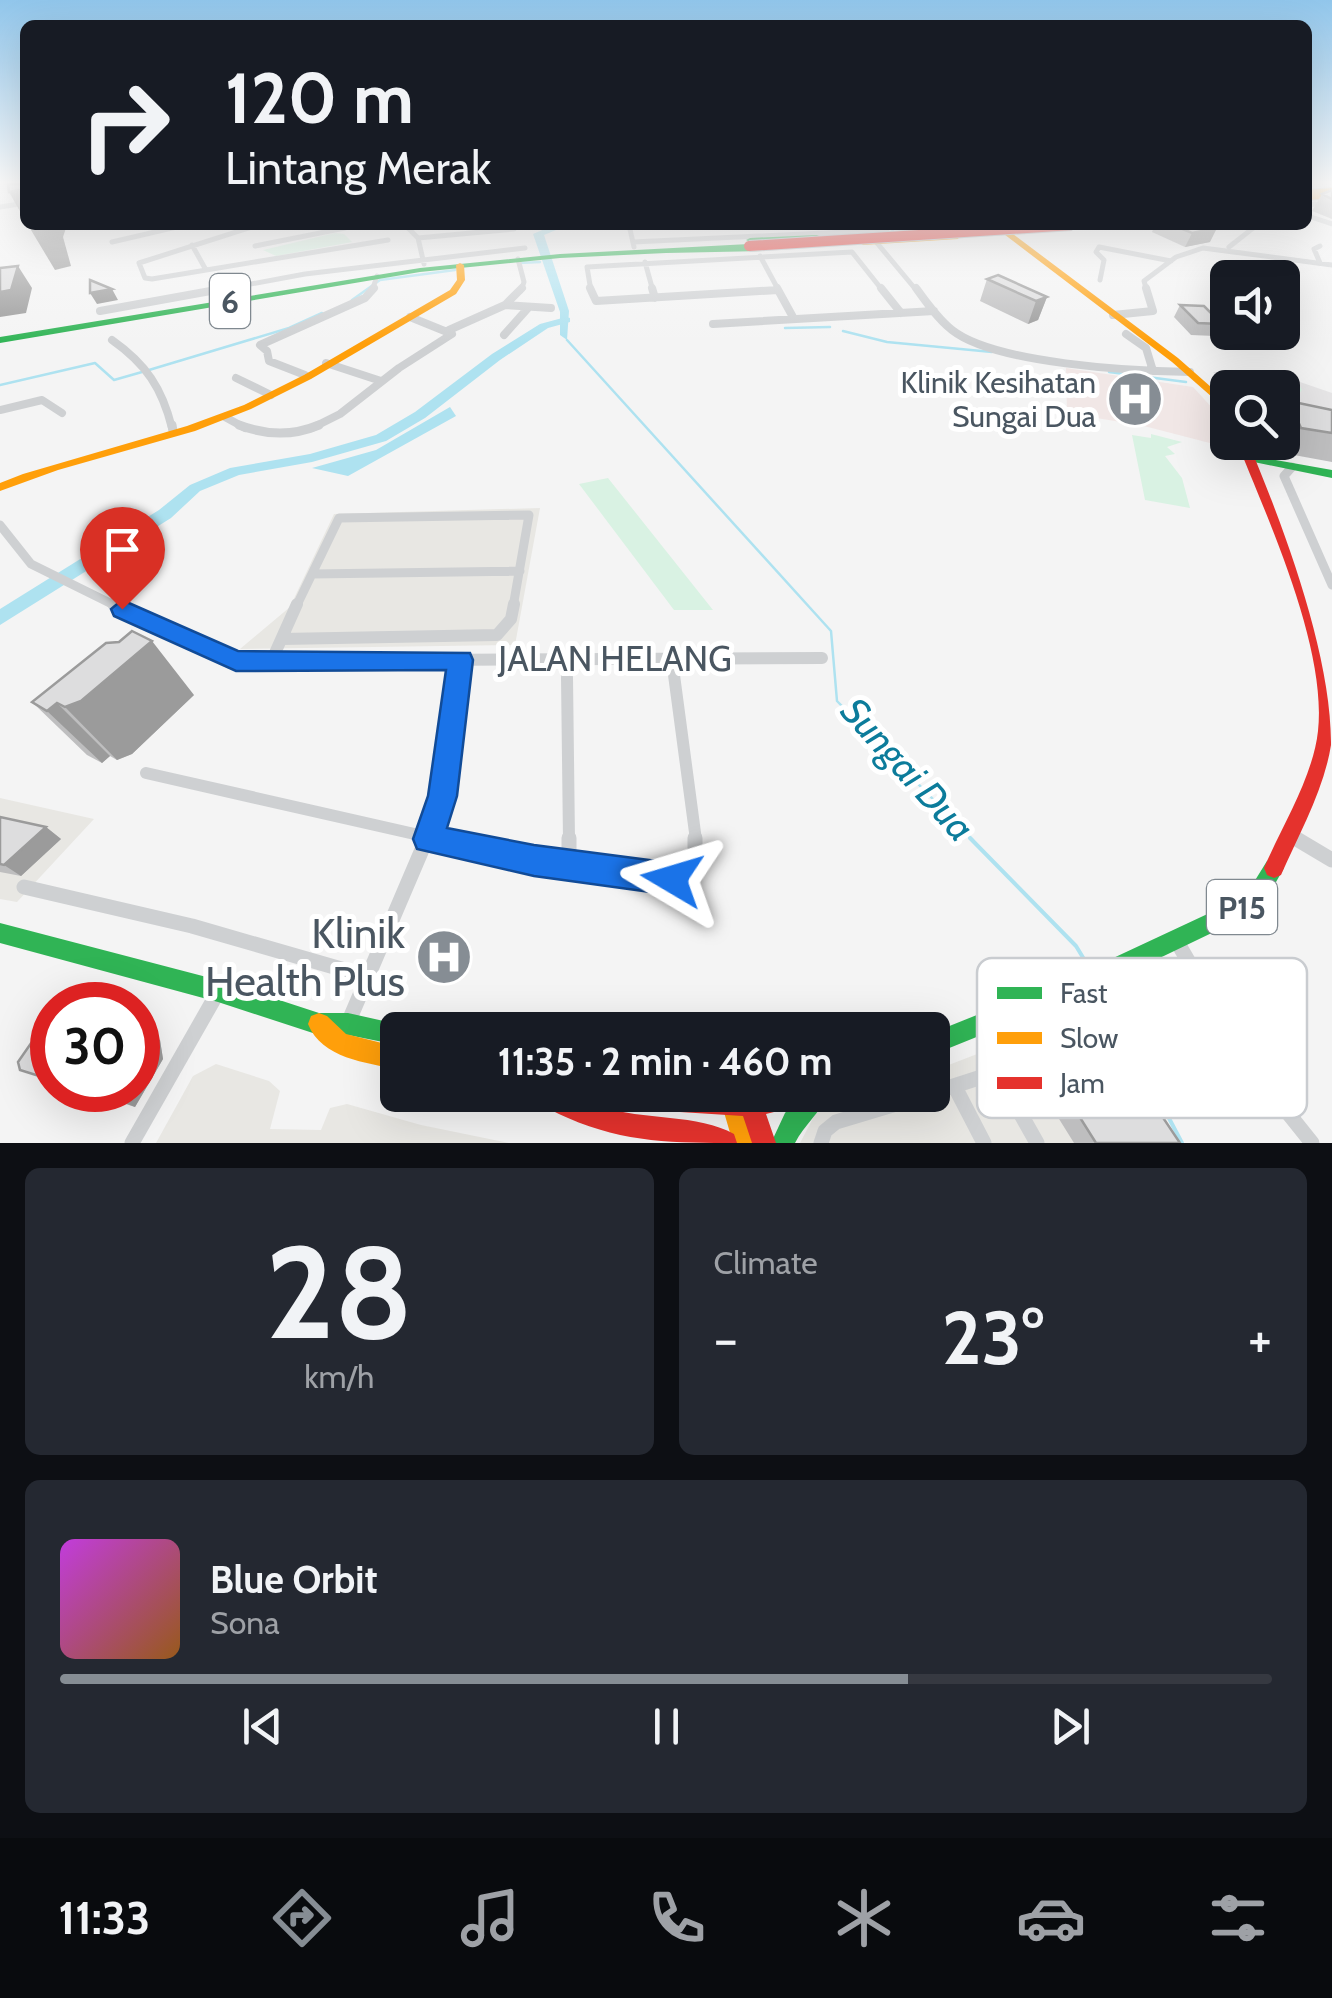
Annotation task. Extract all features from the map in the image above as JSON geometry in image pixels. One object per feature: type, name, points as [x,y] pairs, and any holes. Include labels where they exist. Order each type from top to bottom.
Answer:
[{"type":"main road","name":"6","points":[[0,337],[460,265],[559,254],[857,237]]},
{"type":"main road","name":"6","points":[[559,254],[611,258],[664,248],[882,237]]},
{"type":"main road","name":"6","points":[[752,249],[907,237]]},
{"type":"main road","name":"6","points":[[664,248],[752,249],[908,237]]},
{"type":"main road","points":[[1017,237],[1210,391]]},
{"type":"main road","name":"6","points":[[0,337],[424,262],[525,258]]},
{"type":"main road","points":[[0,487],[59,461],[225,418],[453,292],[461,280],[460,265]]},
{"type":"main road","name":"P15","points":[[1137,958],[1251,900],[1274,866],[1325,764],[1326,636],[1250,460]]},
{"type":"main road","points":[[1273,460],[1332,474]]},
{"type":"main road","points":[[0,933],[320,1024],[380,1030]]},
{"type":"main road","points":[[320,1024],[340,1044],[380,1054]]},
{"type":"main road","name":"P15","points":[[950,1037],[977,1026]]},
{"type":"main road","points":[[574,1112],[713,1136],[725,1143]]},
{"type":"main road","points":[[742,1112],[745,1143]]},
{"type":"main road","points":[[747,1112],[764,1143]]},
{"type":"main road","points":[[784,1143],[802,1112]]},
{"type":"street","points":[[112,242],[132,237]]},
{"type":"street","points":[[216,237],[139,261],[144,278],[388,240]]},
{"type":"street","points":[[249,237],[264,260]]},
{"type":"street","points":[[255,246],[293,237]]},
{"type":"street","points":[[354,237],[360,244]]},
{"type":"street","points":[[100,311],[305,274],[424,262],[418,238],[422,237]]},
{"type":"street","points":[[633,237],[654,298]]},
{"type":"street","points":[[778,290],[594,301],[588,266],[637,251],[859,237]]},
{"type":"street","points":[[881,237],[878,250],[934,311],[954,331],[979,344],[1153,371],[1183,366]]},
{"type":"street","points":[[1229,247],[1243,237]]},
{"type":"street","points":[[192,245],[206,270]]},
{"type":"street","points":[[1116,313],[1154,311],[1144,281],[1171,261],[1210,245],[1273,259],[1332,264]]},
{"type":"street","points":[[1320,246],[1314,249],[1320,263]]},
{"type":"street","points":[[1100,280],[1104,260],[1096,252],[1099,247],[1171,261]]},
{"type":"street","points":[[752,249],[794,319]]},
{"type":"street","points":[[637,251],[852,252],[901,313]]},
{"type":"street","points":[[225,418],[248,430],[276,433],[318,428],[450,332],[505,305],[523,286],[525,258]]},
{"type":"street","points":[[873,276],[900,272]]},
{"type":"street","points":[[305,375],[269,362],[269,355],[260,345],[348,308],[365,298],[377,279]]},
{"type":"street","points":[[505,305],[551,308]]},
{"type":"street","points":[[504,335],[528,308]]},
{"type":"street","points":[[713,324],[934,311]]},
{"type":"street","points":[[410,316],[450,332]]},
{"type":"street","points":[[1126,334],[1146,348],[1153,371]]},
{"type":"street","points":[[112,340],[158,380],[174,431]]},
{"type":"street","points":[[326,364],[381,381]]},
{"type":"street","points":[[236,378],[271,395]]},
{"type":"street","points":[[0,410],[42,400],[62,413]]},
{"type":"street","points":[[1292,467],[1284,476],[1332,585]]},
{"type":"street","points":[[272,662],[282,639],[338,518],[529,515],[511,619],[502,631],[490,637],[282,639]]},
{"type":"street","name":"JALAN HELANG","points":[[0,525],[31,564],[58,580],[226,658],[272,662],[822,658]]},
{"type":"street","points":[[312,574],[520,571]]},
{"type":"street","points":[[340,1044],[428,839],[442,796],[460,660]]},
{"type":"street","points":[[146,773],[428,839],[569,865],[685,879],[696,866],[697,850],[674,675]]},
{"type":"street","points":[[568,676],[569,865]]},
{"type":"street","points":[[1290,834],[1332,860]]},
{"type":"street","points":[[24,886],[192,926],[369,977]]},
{"type":"street","points":[[1175,940],[1186,958]]},
{"type":"street","points":[[132,1143],[218,992]]},
{"type":"street","points":[[950,1088],[977,1079]]},
{"type":"street","points":[[954,1087],[984,1143]]},
{"type":"street","points":[[821,1143],[825,1131],[836,1122],[869,1112]]},
{"type":"street","points":[[1023,1118],[1037,1143]]},
{"type":"street","points":[[1292,1118],[1312,1143]]},
{"type":"shaded area","name":"Klinik Kesihatan Sungai Dua","points":[[1066,368],[1193,387],[1210,406],[1210,443],[1144,426],[1067,413]]},
{"type":"shaded area","points":[[1300,382],[1332,393],[1332,435],[1300,424]]},
{"type":"shaded area","points":[[540,508],[515,645],[240,649],[290,607],[334,514]]},
{"type":"shaded area","points":[[0,798],[94,819],[17,902],[0,899]]},
{"type":"shaded area","points":[[977,1054],[977,1118],[1162,1118],[1178,1143],[800,1143],[816,1112],[950,1112],[950,1064]]},
{"type":"shaded area","points":[[216,1064],[269,1081],[280,1091],[270,1129],[321,1130],[330,1108],[347,1104],[421,1125],[509,1143],[156,1143],[193,1076]]},
{"type":"green space","points":[[317,237],[347,237],[352,242],[276,256],[263,250]]},
{"type":"green space","points":[[1151,434],[1182,442],[1167,447],[1175,454],[1165,456],[1182,478],[1190,508],[1145,500],[1132,435],[1151,438]]},
{"type":"green space","points":[[608,478],[713,610],[674,610],[579,484]]},
{"type":"water","points":[[534,237],[545,237],[569,311],[567,340],[560,335],[560,312]]},
{"type":"water","points":[[450,407],[456,416],[348,476],[312,468],[376,450]]},
{"type":"building","points":[[18,266],[11,290],[0,292],[0,268]]},
{"type":"building","points":[[998,275],[1047,297],[1036,301],[987,279]]},
{"type":"building","points":[[90,280],[112,289],[90,293]]},
{"type":"building","points":[[1180,305],[1204,306],[1210,312],[1210,324],[1198,323]]},
{"type":"building","points":[[1300,403],[1332,410],[1332,433],[1301,428]]},
{"type":"building","points":[[132,631],[152,641],[81,701],[65,707],[57,703],[47,711],[32,702],[106,643],[119,642]]},
{"type":"building","points":[[0,817],[46,827],[4,865],[0,864]]},
{"type":"building","points":[[30,1045],[30,1073],[20,1070],[18,1062]]},
{"type":"building","points":[[1080,1118],[1163,1118],[1180,1143],[1096,1143]]},
{"type":"waterway","points":[[519,263],[540,262]]},
{"type":"waterway","points":[[352,300],[380,280],[455,270]]},
{"type":"waterway","points":[[149,370],[289,328],[322,313]]},
{"type":"waterway","points":[[0,618],[165,514],[195,488],[235,471],[312,458],[381,438],[420,415],[544,326],[566,320]]},
{"type":"waterway","points":[[785,328],[830,327]]},
{"type":"waterway","points":[[843,331],[887,342],[992,352]]},
{"type":"waterway","name":"Sungai Dua","points":[[567,340],[831,631],[837,701],[973,840]]},
{"type":"waterway","points":[[0,385],[95,363],[114,380],[142,372]]},
{"type":"waterway","points":[[1109,372],[1186,382]]},
{"type":"waterway","name":"Sungai Dua","points":[[970,838],[1083,958]]},
{"type":"waterway","name":"Sungai Dua","points":[[1169,1118],[1182,1143]]},
{"type":"traffic: fast","points":[[750,240],[809,237]]},
{"type":"traffic: fast","points":[[0,340],[420,270],[560,256],[749,246]]},
{"type":"traffic: fast","points":[[668,251],[765,249]]},
{"type":"traffic: fast","points":[[1258,460],[1332,474]]},
{"type":"traffic: fast","points":[[1136,958],[1238,910],[1261,889],[1274,868]]},
{"type":"traffic: fast","points":[[0,933],[218,991],[319,1024],[348,1024],[380,1030]]},
{"type":"traffic: fast","points":[[950,1037],[977,1026]]},
{"type":"traffic: fast","points":[[783,1143],[801,1112]]},
{"type":"traffic: slow","points":[[863,243],[950,237]]},
{"type":"traffic: slow","points":[[1012,237],[1175,360],[1210,392]]},
{"type":"traffic: slow","points":[[0,487],[54,467],[191,429],[277,393],[453,292],[461,280],[460,265]]},
{"type":"traffic: slow","points":[[319,1024],[340,1044],[380,1054]]},
{"type":"traffic: slow","points":[[736,1112],[745,1143]]},
{"type":"traffic: jam","points":[[749,246],[882,237]]},
{"type":"traffic: jam","points":[[1250,460],[1299,585],[1320,662],[1325,698],[1326,732],[1316,767],[1274,868]]},
{"type":"traffic: jam","points":[[581,1112],[649,1129],[713,1136],[725,1143]]},
{"type":"traffic: jam","points":[[754,1112],[764,1143]]},
{"type":"place","name":"Klinik Kesihatan Sungai Dua","points":[[1135,399]]},
{"type":"place","name":"Klinik Health Plus","points":[[444,957]]},
{"type":"route","points":[[122,609],[236,661],[460,660],[440,808],[428,839],[534,860],[672,879]]}]
